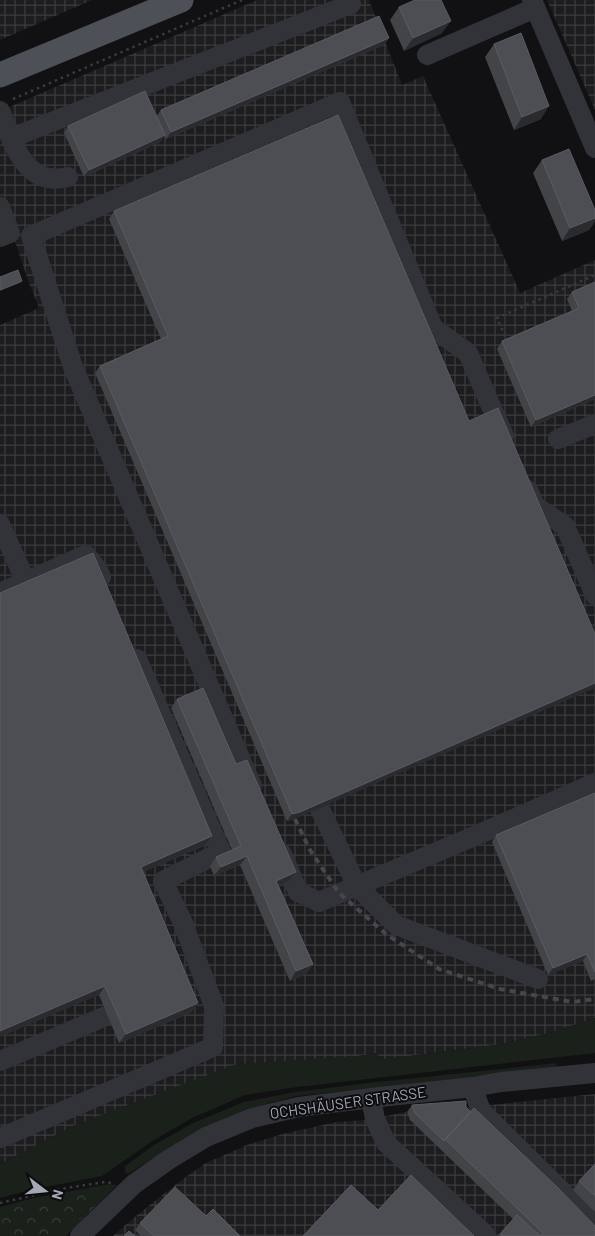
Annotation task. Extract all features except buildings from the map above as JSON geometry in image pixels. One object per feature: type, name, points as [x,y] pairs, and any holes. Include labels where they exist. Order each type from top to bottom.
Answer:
[{"type":"main road","points":[[0,76],[170,2]]},
{"type":"street","points":[[11,138],[351,4]]},
{"type":"street","points":[[428,55],[534,4],[595,148]]},
{"type":"street","points":[[259,802],[73,367],[31,236],[340,102],[433,328],[468,354],[535,506],[565,526],[595,595]]},
{"type":"street","points":[[4,106],[11,138],[19,155],[34,172],[51,179],[68,177]]},
{"type":"street","points":[[0,207],[10,233],[0,237]]},
{"type":"street","points":[[558,439],[595,424]]},
{"type":"street","points":[[0,524],[26,582]]},
{"type":"street","points":[[0,593],[86,555],[98,570],[110,597]]},
{"type":"street","points":[[0,1138],[213,1047],[214,1006],[183,923],[163,881],[221,852],[130,642]]},
{"type":"street","points":[[274,838],[298,892],[318,902],[595,783]]},
{"type":"street","points":[[319,807],[357,886],[396,925],[538,979]]},
{"type":"street","points":[[0,1061],[106,1016]]},
{"type":"street","name":"OCHSHÄUSER STRASSE","points":[[80,1236],[134,1184],[168,1160],[206,1137],[252,1118],[299,1107],[473,1087],[500,1082],[595,1073]]},
{"type":"street","points":[[473,1087],[483,1113],[595,1224]]},
{"type":"street","points":[[371,1098],[375,1119],[386,1143],[485,1234]]},
{"type":"path","points":[[4,106],[242,0]]},
{"type":"path","points":[[508,344],[497,318],[595,275]]},
{"type":"path","points":[[0,1203],[66,1188],[106,1182],[134,1184]]},
{"type":"shaded area","points":[[0,0],[92,0],[0,40]]},
{"type":"shaded area","points":[[257,0],[369,0],[402,85],[423,76],[520,293],[595,260],[595,1018],[553,1032],[503,1044],[379,1060],[377,1053],[359,1056],[77,1124],[0,1164],[0,325],[39,308],[0,197],[0,111]]},
{"type":"shaded area","points":[[547,0],[595,0],[595,110]]},
{"type":"shaded area","points":[[595,1094],[595,1236],[113,1236],[180,1181],[206,1163],[247,1145],[286,1133],[337,1122],[365,1120],[407,1112]]},
{"type":"green space","points":[[595,1018],[595,1053],[297,1087],[245,1095],[192,1118],[151,1142],[102,1176],[0,1198],[0,1164],[77,1124],[237,1064],[359,1056],[377,1053],[379,1060],[503,1044],[553,1032]]},
{"type":"green space","points":[[557,1063],[556,1069],[296,1096],[247,1109],[199,1130],[128,1174],[125,1172],[125,1166],[154,1145],[193,1123],[244,1102],[295,1092]]},
{"type":"green space","points":[[109,1184],[117,1185],[66,1236],[0,1236],[0,1207],[34,1198]]},
{"type":"green space","points":[[99,1188],[104,1189],[95,1207],[83,1218],[71,1217],[61,1231],[60,1236],[0,1236],[0,1213],[17,1207],[33,1209],[41,1202],[61,1202]]},
{"type":"railway","points":[[295,819],[310,850],[339,893],[386,934],[439,969],[500,989],[572,1002],[595,999]]}]
